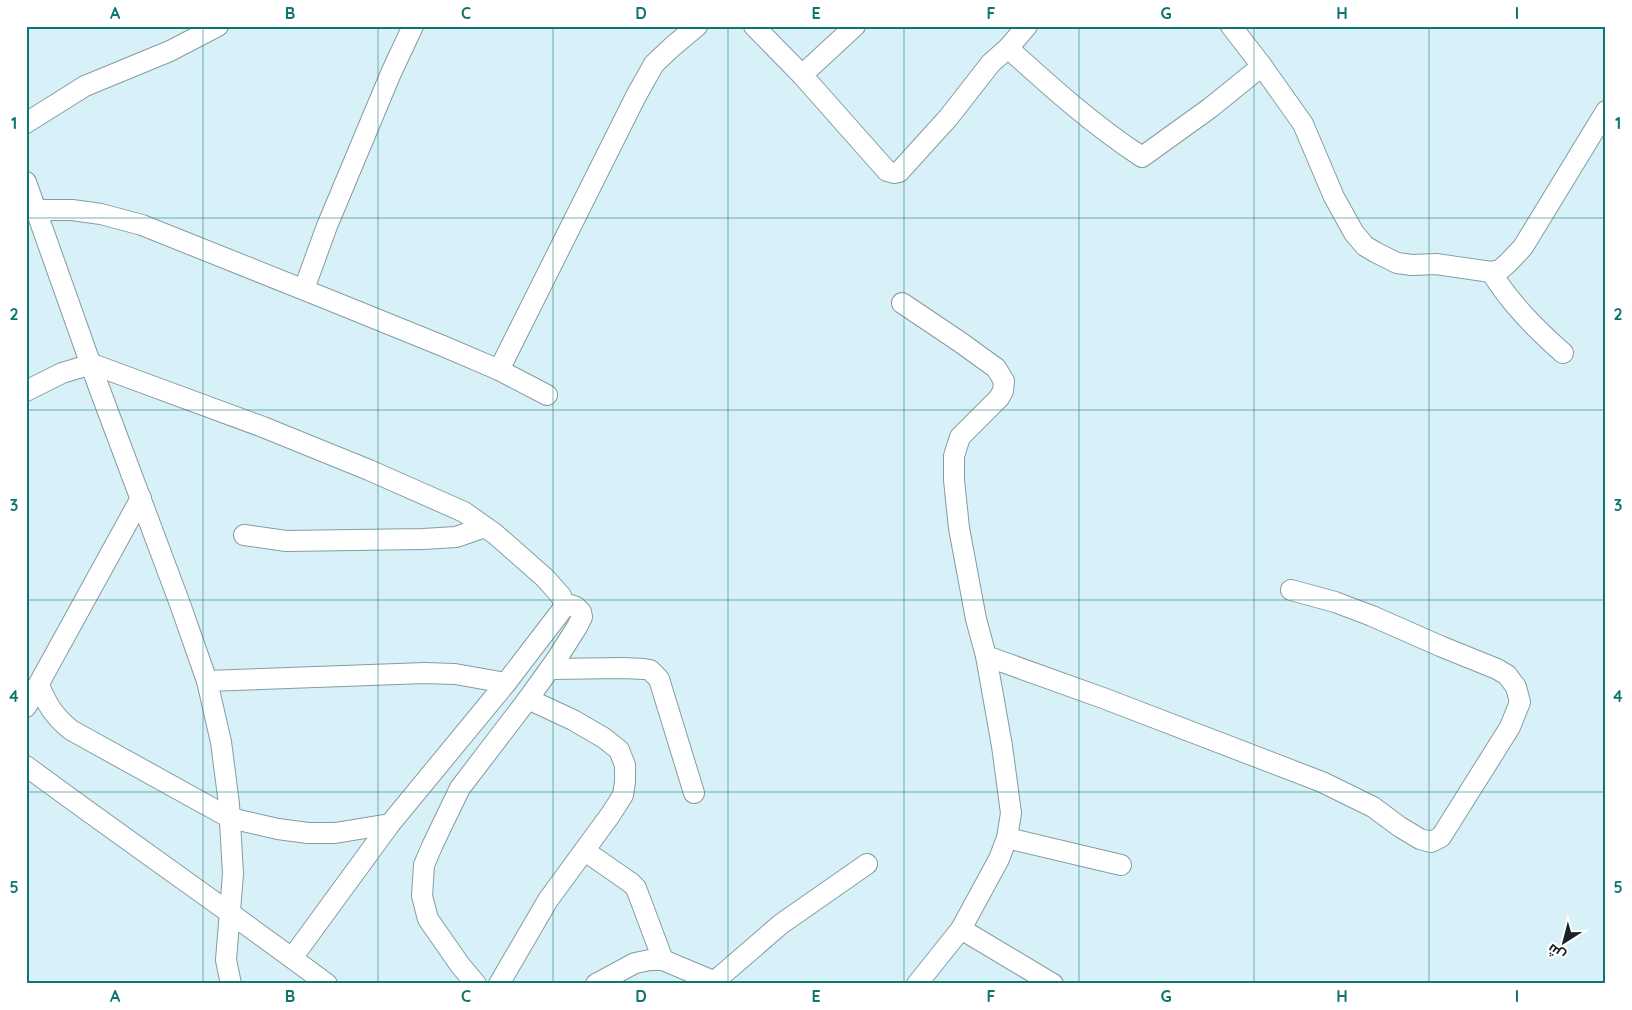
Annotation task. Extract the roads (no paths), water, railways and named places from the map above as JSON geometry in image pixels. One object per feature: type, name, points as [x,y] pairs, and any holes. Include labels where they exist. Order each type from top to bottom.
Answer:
[{"type":"street","points":[[26,122],[85,86],[170,51],[218,26]]},
{"type":"street","points":[[304,289],[327,226],[391,72],[413,26]]},
{"type":"street","points":[[499,370],[640,88],[654,64],[697,26]]},
{"type":"street","points":[[754,26],[802,75],[887,171],[894,173],[899,172],[913,157],[948,118],[991,63],[1008,48],[1026,26]]},
{"type":"street","points":[[802,75],[855,26]]},
{"type":"street","points":[[1232,26],[1303,124],[1334,198],[1354,233],[1365,246],[1397,262],[1412,265],[1436,264],[1491,272],[1500,270],[1523,247],[1606,111]]},
{"type":"street","points":[[1008,48],[1067,102],[1114,139],[1142,156],[1210,108],[1262,66]]},
{"type":"street","points":[[26,182],[98,385],[207,681],[221,742],[230,818],[233,874],[226,960],[231,984]]},
{"type":"street","points":[[35,210],[72,210],[101,214],[142,226],[304,289],[499,370],[547,395]]},
{"type":"street","points":[[1491,272],[1504,294],[1563,353]]},
{"type":"street","points":[[902,303],[996,368],[1004,381],[1003,391],[999,398],[960,437],[954,456],[954,480],[959,528],[976,619],[986,656],[1002,746],[1011,813],[1007,838],[998,859],[961,929],[917,984]]},
{"type":"street","points":[[26,391],[62,373],[92,364],[240,418],[369,470],[464,512],[485,527],[545,578],[561,596],[565,606]]},
{"type":"street","points":[[26,708],[141,498]]},
{"type":"street","points":[[244,535],[286,540],[423,539],[456,537],[485,527]]},
{"type":"street","points":[[986,656],[1103,698],[1322,782],[1374,807],[1420,840],[1431,842],[1441,837],[1510,728],[1520,702],[1516,687],[1507,675],[1497,669],[1372,616],[1335,602],[1292,590]]},
{"type":"street","points":[[292,958],[390,824],[506,683],[565,606],[571,605],[581,612],[582,617],[578,627],[550,669],[460,788],[432,844],[424,865],[422,896],[428,920],[450,953],[476,984]]},
{"type":"street","points":[[550,669],[624,668],[650,670],[659,679],[694,793]]},
{"type":"street","points":[[207,681],[435,673],[455,674],[506,683]]},
{"type":"street","points":[[39,685],[50,709],[58,720],[71,730],[230,818],[278,829],[308,833],[335,833],[390,824]]},
{"type":"street","points":[[499,984],[548,900],[585,851],[623,795],[625,782],[625,765],[619,750],[604,738],[573,720],[528,699]]},
{"type":"street","points":[[26,766],[327,984]]},
{"type":"street","points":[[1007,838],[1121,865]]},
{"type":"street","points":[[585,851],[636,888],[663,960]]},
{"type":"street","points":[[596,984],[635,963],[650,960],[663,960],[717,982],[782,924],[867,864]]},
{"type":"street","points":[[961,929],[1054,984]]}]
